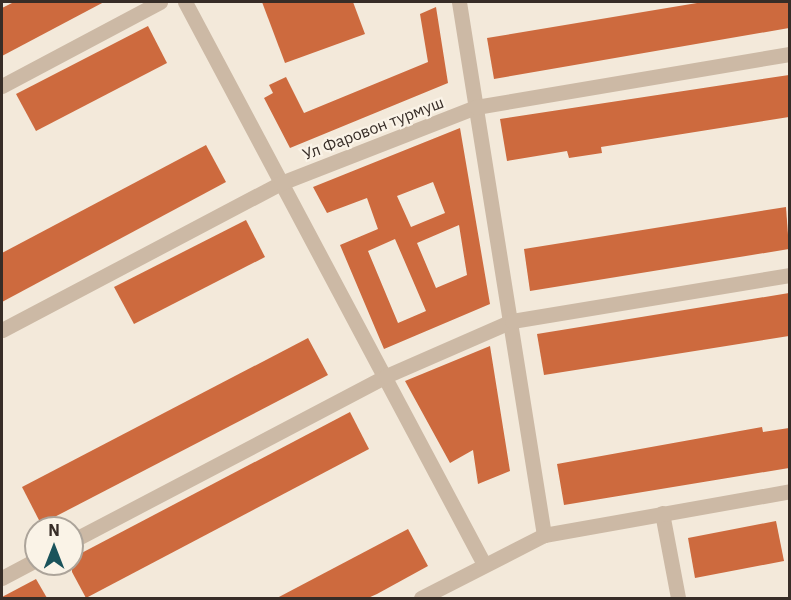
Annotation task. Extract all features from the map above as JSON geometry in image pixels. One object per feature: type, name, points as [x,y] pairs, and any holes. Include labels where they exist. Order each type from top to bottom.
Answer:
[{"type":"street","points":[[2,86],[160,2]]},
{"type":"street","points":[[185,2],[484,564]]},
{"type":"street","points":[[459,2],[512,321],[544,535]]},
{"type":"street","name":"Ул Фаровон турмуш","points":[[2,330],[281,183],[476,107],[789,54]]},
{"type":"street","points":[[84,535],[386,376],[512,321],[789,275]]},
{"type":"street","points":[[421,598],[544,535],[789,491]]},
{"type":"street","points":[[662,513],[678,598]]},
{"type":"street","points":[[2,578],[24,566]]},
{"type":"building","points":[[14,2],[104,2],[2,56],[2,8]]},
{"type":"building","points":[[262,2],[353,2],[365,34],[285,63]]},
{"type":"building","points":[[703,2],[789,2],[789,28],[494,79],[487,38]]},
{"type":"building","points":[[436,7],[448,83],[290,148],[264,98],[273,93],[269,85],[286,77],[304,113],[428,62],[420,14]]},
{"type":"building","points":[[148,26],[167,63],[36,131],[16,94]]},
{"type":"building","points":[[789,75],[789,117],[601,147],[602,153],[569,158],[567,151],[507,161],[500,119]]},
{"type":"building","points":[[460,128],[490,304],[384,349],[340,245],[378,229],[367,198],[327,213],[313,187]],"holes":[[[433,182],[445,213],[411,227],[397,196]],[[459,225],[467,275],[436,288],[417,243]],[[395,239],[426,311],[398,323],[368,251]]]},
{"type":"building","points":[[206,145],[226,182],[2,302],[2,253]]},
{"type":"building","points":[[786,207],[789,249],[530,291],[524,249]]},
{"type":"building","points":[[246,220],[265,257],[134,324],[114,287]]},
{"type":"building","points":[[789,293],[789,336],[544,375],[537,334]]},
{"type":"building","points":[[308,338],[328,375],[56,516],[37,516],[22,487]]},
{"type":"building","points":[[490,346],[510,471],[478,484],[473,450],[450,463],[405,381]]},
{"type":"building","points":[[350,412],[369,449],[86,598],[74,576],[84,576],[84,552]]},
{"type":"building","points":[[762,427],[763,432],[789,428],[789,468],[564,505],[557,464]]},
{"type":"building","points":[[776,521],[784,561],[695,578],[688,538]]},
{"type":"building","points":[[408,529],[428,566],[377,594],[368,598],[277,598]]},
{"type":"building","points":[[36,579],[47,598],[2,598],[2,597]]}]
